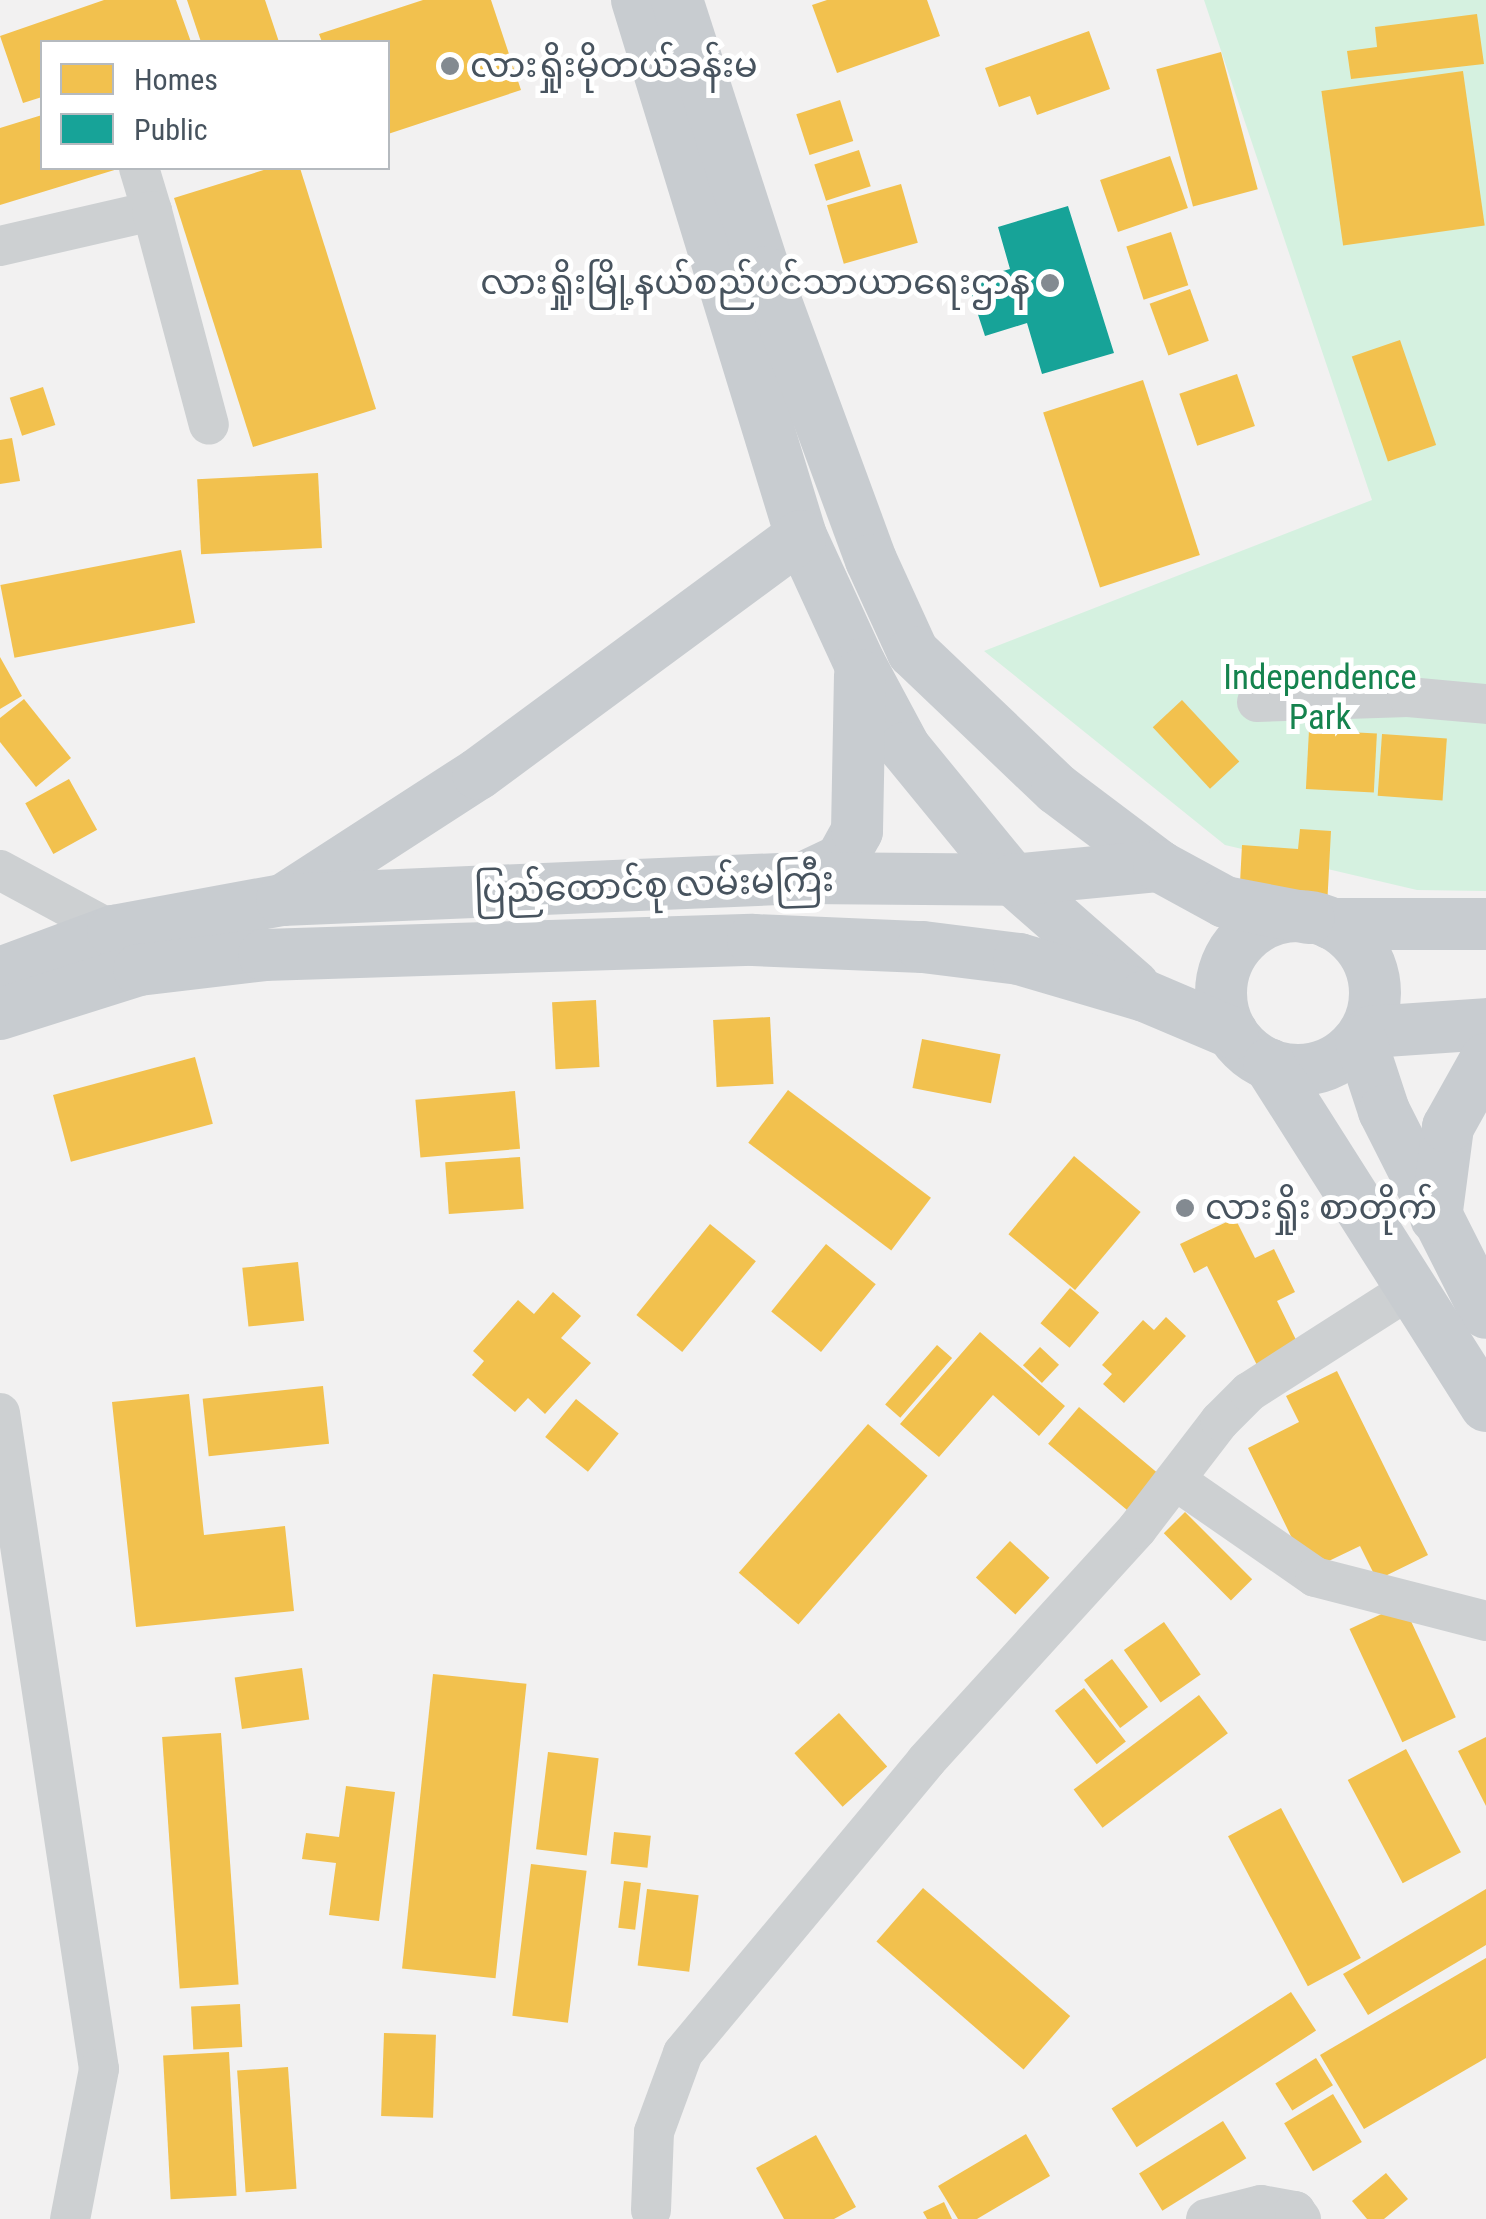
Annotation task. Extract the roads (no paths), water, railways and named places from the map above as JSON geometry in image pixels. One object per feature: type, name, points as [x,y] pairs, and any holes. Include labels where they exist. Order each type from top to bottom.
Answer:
[{"type":"main road","points":[[637,0],[801,536],[860,664],[905,748],[1013,880],[1145,996]]},
{"type":"main road","points":[[677,0],[765,272],[872,560],[913,652],[1057,789],[1159,866],[1225,902],[1320,921],[1354,940],[1369,963],[1375,989],[1365,1036],[1384,1111],[1486,1313]]},
{"type":"main road","points":[[282,900],[478,774],[801,536]]},
{"type":"main road","points":[[802,878],[841,860],[857,831],[860,664]]},
{"type":"main road","name":"ပြည်ထောင်စု လမ်းမကြီး","points":[[0,973],[113,931],[282,900],[802,878],[1013,880],[1159,866]]},
{"type":"main road","points":[[1486,924],[1266,923],[1229,959],[1222,996],[1250,1049],[1413,1287],[1486,1406]]},
{"type":"main road","name":"ပြည်ထောင်စု လမ်းမကြီး","points":[[0,1014],[140,970],[264,956],[753,940],[922,947],[1019,960],[1145,996],[1250,1049]]},
{"type":"main road","points":[[1250,1049],[1319,1068],[1365,1036],[1486,1024]]},
{"type":"main road","points":[[1436,1218],[1448,1127],[1486,1059]]},
{"type":"street","points":[[141,170],[209,426]]},
{"type":"street","points":[[0,246],[152,211]]},
{"type":"street","points":[[1256,702],[1408,697],[1486,704]]},
{"type":"street","points":[[0,870],[113,931]]},
{"type":"street","points":[[651,2210],[654,2132],[683,2053],[926,1761],[1248,1392],[1413,1287]]},
{"type":"street","points":[[0,1413],[100,2069],[70,2219]]},
{"type":"street","points":[[1175,1480],[1315,1577],[1486,1620]]},
{"type":"street","points":[[1206,2219],[1262,2206],[1295,2211],[1301,2219]]},
{"type":"place","name":"လားရှိုးမိုတယ်ခန်းမ","points":[[450,66]]},
{"type":"place","name":"လားရှိုးမြို့နယ်စည်ပင်သာယာရေးဌာန","points":[[1050,283]]},
{"type":"place","name":"လားရှိုး စာတိုက်","points":[[1185,1208]]},
{"type":"park label","name":"Independence Park","points":[[1320,698]]}]
